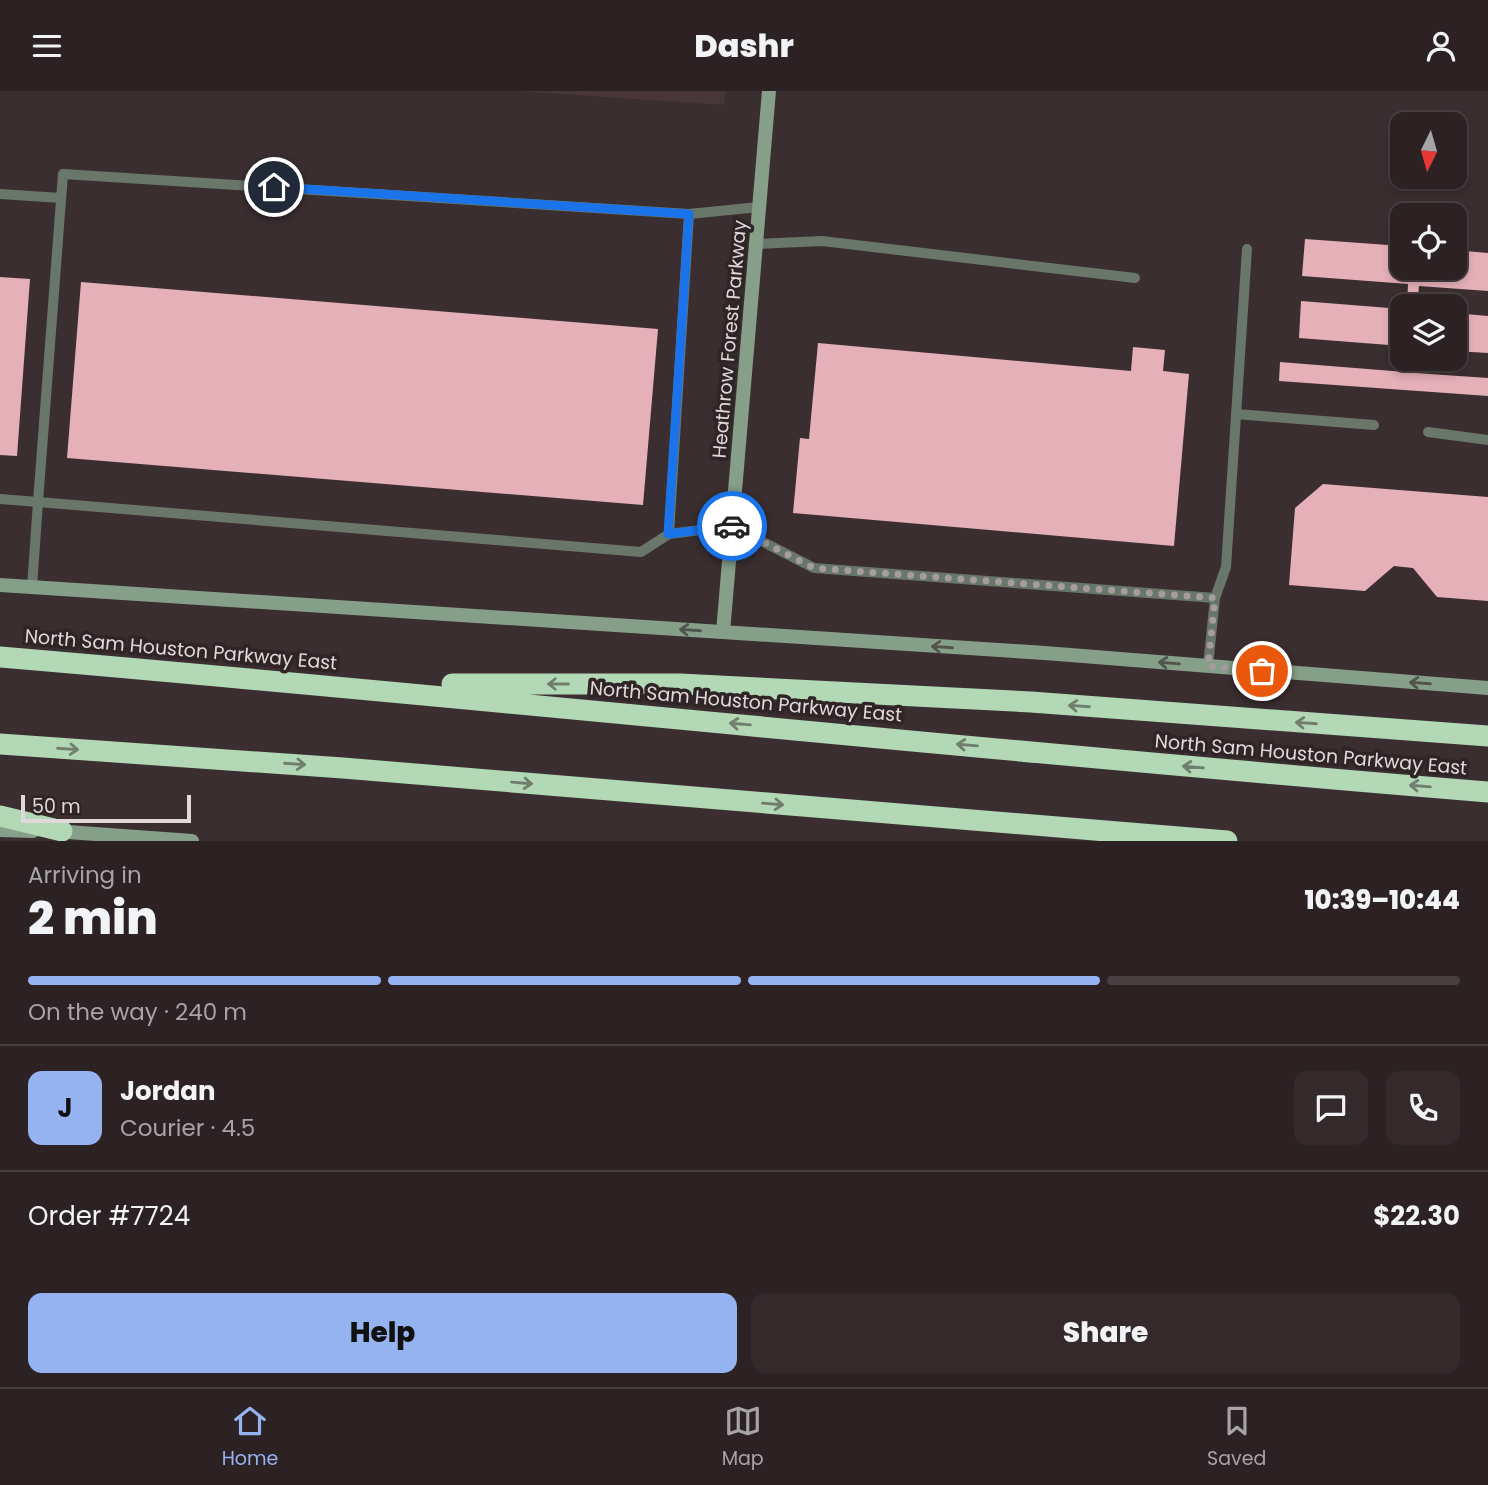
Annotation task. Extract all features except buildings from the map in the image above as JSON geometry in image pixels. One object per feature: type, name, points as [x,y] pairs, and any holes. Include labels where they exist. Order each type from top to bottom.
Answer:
[{"type":"highway","name":"North Sam Houston Parkway East","points":[[0,657],[325,684],[1488,792]]},
{"type":"highway","points":[[325,684],[680,684],[1031,702],[1488,736]]},
{"type":"highway","points":[[0,744],[357,769],[1227,841]]},
{"type":"highway","points":[[0,816],[62,831]]},
{"type":"main road","name":"Heathrow Forest Parkway","points":[[723,632],[769,91]]},
{"type":"main road","points":[[0,585],[723,632],[1488,688]]},
{"type":"main road","points":[[0,830],[62,831],[192,841]]},
{"type":"lane","points":[[32,587],[63,174],[689,214],[759,207]]},
{"type":"lane","points":[[0,194],[61,198]]},
{"type":"lane","points":[[668,534],[689,214]]},
{"type":"lane","points":[[756,244],[822,241],[1135,278]]},
{"type":"lane","points":[[1208,666],[1215,598],[1226,567],[1247,249]]},
{"type":"lane","points":[[1236,414],[1374,425]]},
{"type":"lane","points":[[1428,432],[1488,440]]},
{"type":"lane","points":[[0,499],[640,552],[668,534],[733,526],[814,568],[1215,598]]},
{"type":"shaded area","points":[[516,91],[726,91],[724,105]]},
{"type":"way so far","points":[[732,526],[814,568],[1215,598],[1208,666],[1262,671]]},
{"type":"route","points":[[274,187],[689,214],[668,534],[732,526]]}]
